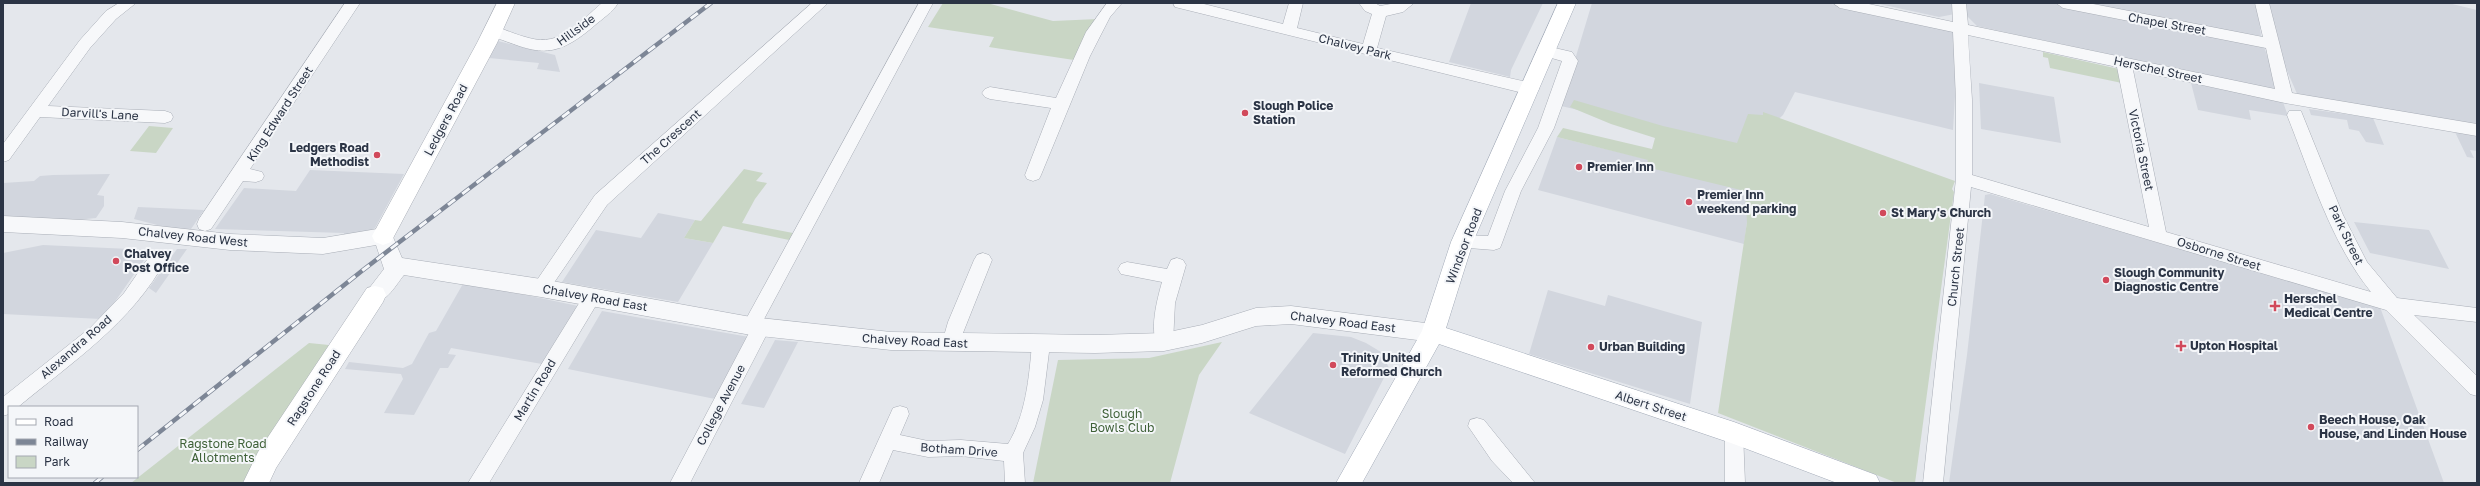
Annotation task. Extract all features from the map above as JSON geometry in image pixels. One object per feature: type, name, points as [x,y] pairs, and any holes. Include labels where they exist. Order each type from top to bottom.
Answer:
[{"type":"main road","name":"Ledgers Road","points":[[383,236],[483,50],[491,30],[506,3]]},
{"type":"main road","name":"Windsor Road","points":[[1349,483],[1433,333],[1462,242],[1531,89],[1567,3]]},
{"type":"main road","name":"Ragstone Road","points":[[256,483],[267,460],[375,296]]},
{"type":"main road","name":"Albert Street","points":[[1433,333],[1734,433],[1867,483]]},
{"type":"street","name":"Darvill's Lane","points":[[3,156],[104,22],[130,3]]},
{"type":"street","name":"King Edward Street","points":[[205,224],[240,174],[353,3]]},
{"type":"street","name":"Hillside","points":[[491,30],[542,46],[553,46],[564,41],[611,3]]},
{"type":"street","name":"The Crescent","points":[[541,288],[601,200],[821,3]]},
{"type":"street","points":[[756,327],[926,3]]},
{"type":"street","points":[[1033,175],[1062,104],[1102,17],[1115,3]]},
{"type":"street","name":"Chalvey Park","points":[[1180,3],[1369,51],[1531,89]]},
{"type":"street","points":[[1289,31],[1296,3]]},
{"type":"street","points":[[1366,3],[1380,12],[1397,10],[1407,3]]},
{"type":"street","name":"Herschel Street","points":[[1840,3],[2285,97],[2477,130]]},
{"type":"street","name":"Church Street","points":[[1933,483],[1964,179],[1964,100],[1959,28],[1959,3]]},
{"type":"street","name":"Chapel Street","points":[[2063,3],[2271,44]]},
{"type":"street","points":[[2262,3],[2285,97]]},
{"type":"street","points":[[1369,51],[1380,12]]},
{"type":"street","points":[[1462,242],[1494,244],[1513,191],[1546,128],[1570,61],[1567,56],[1546,51]]},
{"type":"street","name":"Victoria Street","points":[[2124,63],[2159,237]]},
{"type":"street","points":[[990,93],[1062,104]]},
{"type":"street","name":"Darvill's Lane","points":[[36,111],[164,117]]},
{"type":"street","name":"Park Street","points":[[2295,115],[2335,215],[2361,267],[2392,305],[2477,388]]},
{"type":"street","points":[[240,174],[256,176]]},
{"type":"street","name":"Osborne Street","points":[[1964,179],[2392,305],[2477,315]]},
{"type":"street","name":"Chalvey Road West","points":[[3,224],[122,230],[230,242],[323,246],[383,236]]},
{"type":"street","points":[[375,296],[399,266],[392,263],[383,236]]},
{"type":"street","name":"Alexandra Road","points":[[3,408],[96,333],[130,298],[156,259]]},
{"type":"street","points":[[951,343],[957,322],[983,260]]},
{"type":"street","name":"Chalvey Road East","points":[[399,266],[541,288],[756,327],[824,335],[951,343],[1041,344],[1164,342],[1202,334],[1256,317],[1291,315],[1433,333]]},
{"type":"street","points":[[1127,269],[1174,271],[1163,321],[1164,342]]},
{"type":"street","name":"Martin Road","points":[[478,483],[592,297]]},
{"type":"street","name":"College Avenue","points":[[680,483],[756,327]]},
{"type":"street","name":"Botham Drive","points":[[888,441],[928,449],[961,448],[997,453],[1013,452],[1022,440],[1036,392],[1041,344]]},
{"type":"street","points":[[869,483],[900,414]]},
{"type":"street","points":[[1477,426],[1499,455],[1525,483]]},
{"type":"street","points":[[1734,433],[1735,483]]},
{"type":"street","points":[[1013,452],[1015,483]]},
{"type":"shaded area","points":[[1471,3],[1543,3],[1511,70],[1510,77],[1449,62]]},
{"type":"shaded area","points":[[1592,3],[1826,3],[1959,28],[1953,130],[1795,92],[1783,115],[1748,149],[1561,106]]},
{"type":"shaded area","points":[[1875,3],[1955,3],[1955,14],[1939,17]]},
{"type":"shaded area","points":[[1965,3],[2052,3],[2263,44],[2280,92],[1977,26],[1965,14]]},
{"type":"shaded area","points":[[2080,3],[2257,3],[2261,36],[2134,15]]},
{"type":"shaded area","points":[[2265,3],[2448,3],[2477,10],[2477,125],[2298,96],[2274,41]]},
{"type":"shaded area","points":[[498,41],[555,55],[560,72],[537,69],[539,63],[489,58]]},
{"type":"shaded area","points":[[1979,83],[2054,97],[2061,143],[1981,129]]},
{"type":"shaded area","points":[[2191,83],[2283,102],[2288,116],[2249,110],[2251,120],[2198,110]]},
{"type":"shaded area","points":[[2309,109],[2373,118],[2384,145],[2366,142],[2359,131],[2349,129],[2347,120],[2311,115]]},
{"type":"shaded area","points":[[2455,132],[2477,135],[2477,151],[2470,150],[2474,158],[2467,157]]},
{"type":"shaded area","points":[[1557,137],[1752,185],[1744,244],[1538,190]]},
{"type":"shaded area","points":[[310,170],[404,174],[375,228],[368,232],[343,236],[344,233],[215,229],[244,188],[296,191]]},
{"type":"shaded area","points":[[110,174],[97,195],[104,196],[104,206],[96,218],[66,221],[3,220],[3,183],[34,181],[40,176]]},
{"type":"shaded area","name":"Upton Hospital","points":[[1990,194],[2380,307],[2444,483],[1949,483],[1967,355],[1985,195]]},
{"type":"shaded area","points":[[138,207],[204,210],[191,229],[169,228],[134,219]]},
{"type":"shaded area","points":[[658,213],[695,220],[684,238],[713,243],[678,302],[562,282],[596,230],[641,238]]},
{"type":"shaded area","points":[[2354,222],[2429,230],[2449,269],[2370,253]]},
{"type":"shaded area","points":[[43,245],[151,250],[105,316],[101,319],[3,314],[3,253]]},
{"type":"shaded area","points":[[177,249],[187,249],[156,293],[149,288]]},
{"type":"shaded area","points":[[464,282],[578,306],[542,364],[451,348],[448,354],[456,355],[448,368],[440,368],[414,415],[384,413],[403,379],[401,374],[345,369],[349,362],[403,368],[412,364],[429,333],[436,331]]},
{"type":"shaded area","name":"Urban Building","points":[[1548,290],[1605,306],[1608,295],[1702,322],[1690,404],[1529,354]]},
{"type":"shaded area","points":[[602,311],[749,337],[715,399],[568,369]]},
{"type":"shaded area","points":[[1313,333],[1351,337],[1366,343],[1381,352],[1389,368],[1345,454],[1249,413]]},
{"type":"shaded area","points":[[775,340],[798,342],[764,408],[741,404]]},
{"type":"green space","points":[[943,3],[987,3],[1053,21],[1098,19],[1074,60],[989,47],[994,37],[928,27]]},
{"type":"green space","points":[[2043,52],[2119,69],[2122,83],[2050,68],[2048,58],[2043,57]]},
{"type":"green space","points":[[1574,100],[1663,126],[1737,143],[1748,114],[1763,115],[1763,112],[1955,181],[1952,189],[1954,192],[1915,483],[1897,483],[1718,413],[1747,222],[1745,191],[1646,167],[1648,160],[1557,137],[1563,128],[1652,149],[1655,138],[1611,124],[1570,107]]},
{"type":"green space","points":[[149,126],[173,128],[156,153],[130,151]]},
{"type":"green space","points":[[744,169],[763,173],[756,181],[767,183],[755,199],[742,223],[793,233],[789,240],[723,226],[713,243],[684,238],[695,220],[701,221]]},
{"type":"green space","name":"Slough Bowls Club","points":[[1222,342],[1199,375],[1170,483],[1033,483],[1058,360],[1149,358]]},
{"type":"green space","name":"Ragstone Road Allotments","points":[[309,343],[329,345],[259,453],[243,483],[131,483]]},
{"type":"railway","points":[[138,449],[363,270],[711,3]]},
{"type":"railway","points":[[95,483],[101,478]]},
{"type":"place","name":"Slough Police Station","points":[[1245,113]]},
{"type":"place","name":"Ledgers Road Methodist","points":[[377,155]]},
{"type":"place","name":"Premier Inn","points":[[1579,167]]},
{"type":"place","name":"Premier Inn weekend parking","points":[[1689,202]]},
{"type":"place","name":"St Mary's Church","points":[[1883,213]]},
{"type":"place","name":"Chalvey Post Office","points":[[116,261]]},
{"type":"place","name":"Slough Community Diagnostic Centre","points":[[2106,280]]},
{"type":"place","name":"Herschel Medical Centre","points":[[2275,306]]},
{"type":"place","name":"Upton Hospital","points":[[2181,346]]},
{"type":"place","name":"Urban Building","points":[[1591,347]]},
{"type":"place","name":"Trinity United Reformed Church","points":[[1333,365]]},
{"type":"place","name":"Beech House, Oak House, and Linden House","points":[[2311,427]]}]
